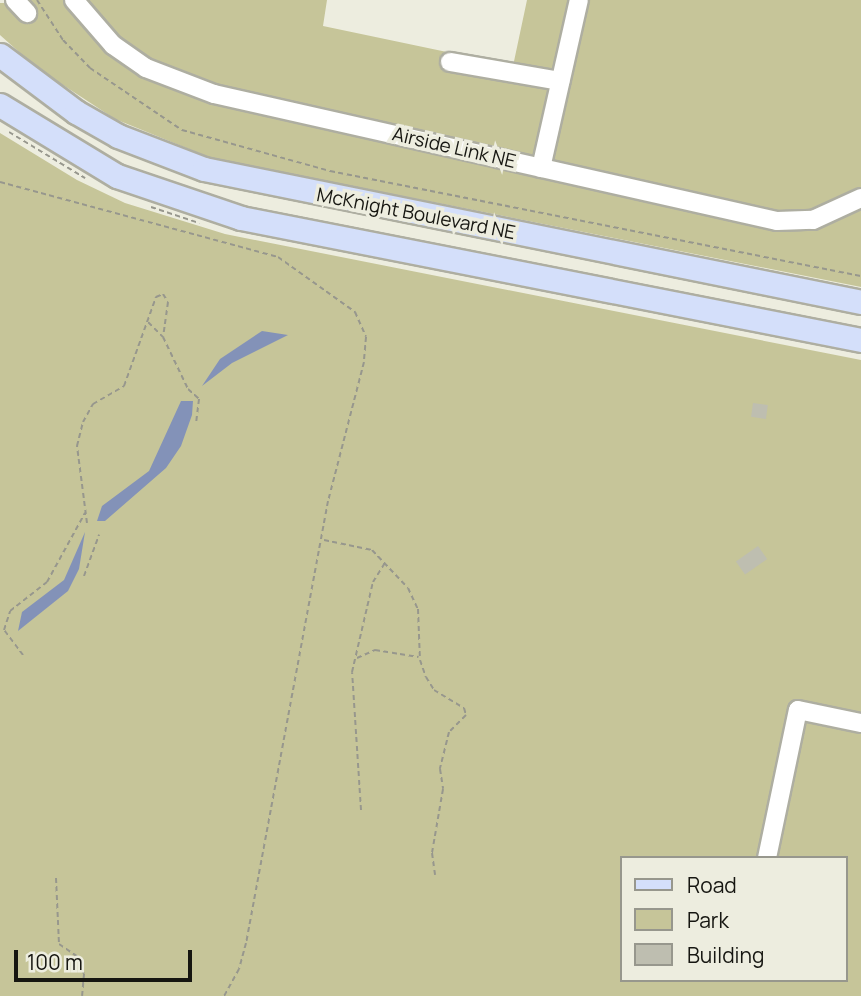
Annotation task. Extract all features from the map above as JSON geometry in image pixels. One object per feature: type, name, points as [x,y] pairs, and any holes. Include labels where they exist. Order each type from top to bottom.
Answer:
[{"type":"main road","name":"McKnight Boulevard NE","points":[[0,55],[108,130],[156,153],[204,169],[861,302]]},
{"type":"main road","name":"McKnight Boulevard NE","points":[[0,106],[117,176],[241,219],[861,340]]},
{"type":"street","name":"Airside Link NE","points":[[74,0],[113,45],[146,68],[183,86],[777,221],[813,220],[861,198]]},
{"type":"street","points":[[541,168],[579,0]]},
{"type":"street","points":[[450,62],[560,81]]},
{"type":"street","points":[[767,856],[798,710],[861,723]]},
{"type":"path","points":[[26,4],[90,68],[181,130],[330,171],[861,276]]},
{"type":"path","points":[[0,182],[278,257],[355,312],[366,348],[328,501],[323,540],[246,943],[239,969],[224,996]]},
{"type":"path","points":[[87,523],[77,446],[83,422],[93,404],[124,386],[156,297],[163,294],[167,302],[163,337]]},
{"type":"path","points":[[147,321],[163,337],[188,389],[200,399],[196,422]]},
{"type":"path","points":[[23,654],[4,630],[10,611],[20,599],[47,582],[85,513]]},
{"type":"path","points":[[83,576],[99,535]]},
{"type":"path","points":[[323,540],[372,550],[408,588],[418,609],[420,657],[434,690],[464,708],[466,715],[449,732],[440,769],[443,789],[432,853],[435,875]]},
{"type":"path","points":[[361,810],[352,671],[373,582],[386,563]]},
{"type":"path","points":[[356,658],[375,650],[420,657]]},
{"type":"path","points":[[56,878],[59,944],[77,956],[84,974],[82,996]]},
{"type":"green space","points":[[25,0],[327,0],[323,26],[513,66],[527,0],[861,0],[861,287],[211,158],[115,119],[37,68],[0,35],[0,3],[9,3],[24,21],[36,12]]},
{"type":"green space","points":[[0,133],[77,180],[125,203],[225,234],[861,360],[861,996],[0,996]]},
{"type":"water","points":[[262,331],[288,335],[232,363],[202,386],[220,359]]},
{"type":"water","points":[[181,401],[193,401],[192,415],[181,446],[166,468],[105,521],[97,521],[102,506],[149,471]]},
{"type":"water","points":[[85,532],[79,569],[68,591],[18,631],[22,612],[64,580]]},
{"type":"building","points":[[753,403],[768,405],[766,419],[751,417]]},
{"type":"building","points":[[758,546],[767,559],[745,575],[736,561]]}]
